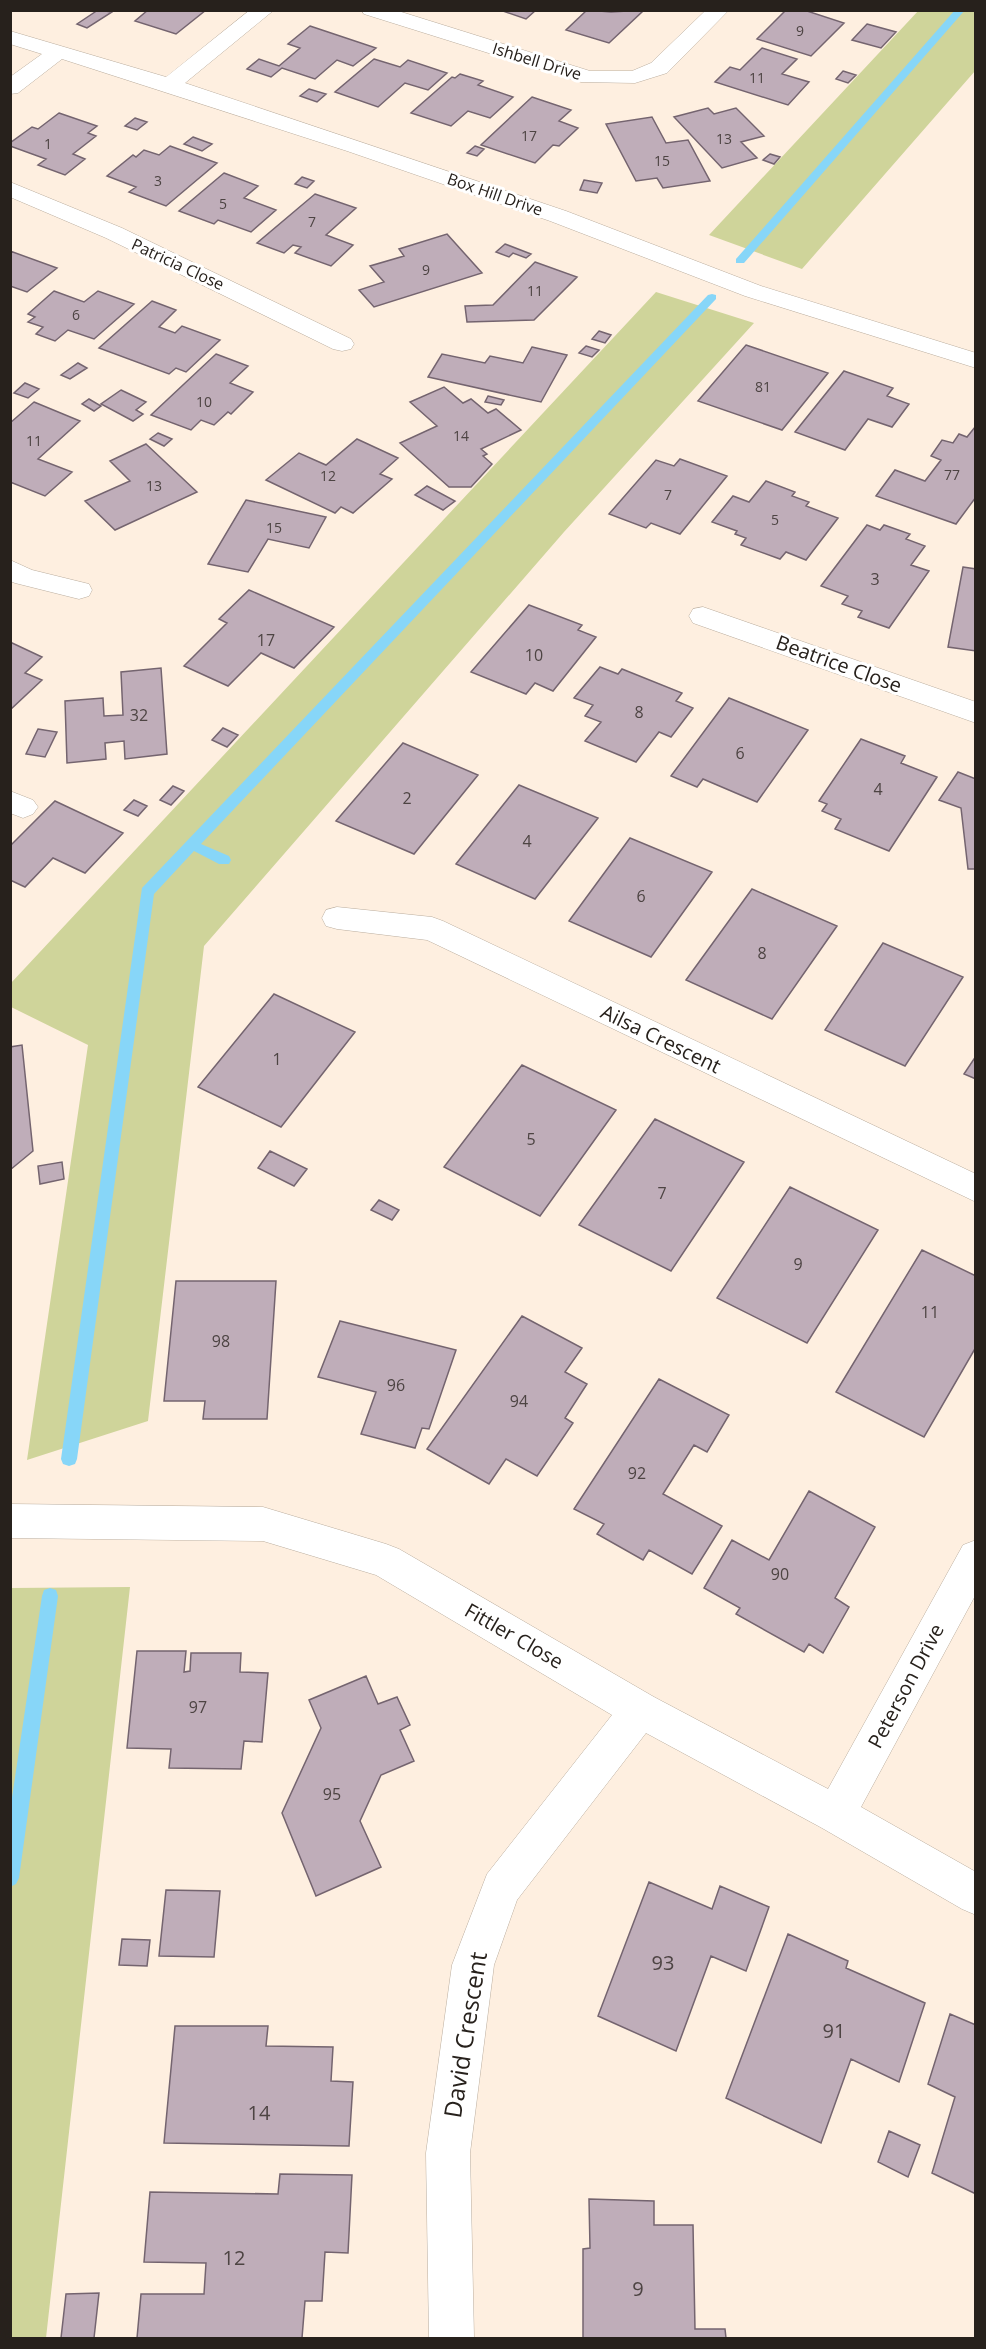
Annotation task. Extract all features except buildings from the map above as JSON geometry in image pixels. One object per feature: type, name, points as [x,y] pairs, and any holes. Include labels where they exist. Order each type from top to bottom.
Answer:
[{"type":"street","points":[[169,85],[264,10]]},
{"type":"street","name":"Ishbell Drive","points":[[371,10],[589,77],[635,77],[659,68],[719,10]]},
{"type":"street","name":"Box Hill Drive","points":[[10,37],[169,85],[558,216],[753,291],[975,361]]},
{"type":"street","points":[[10,88],[58,52]]},
{"type":"street","name":"Patricia Close","points":[[10,189],[114,233],[342,344]]},
{"type":"street","points":[[10,569],[24,577],[79,590]]},
{"type":"street","name":"Beatrice Close","points":[[703,616],[975,713]]},
{"type":"street","name":"Ailsa Crescent","points":[[337,918],[432,929],[975,1190]]},
{"type":"street","name":"Fittler Close","points":[[10,1521],[263,1524],[386,1562],[640,1710],[836,1815],[975,1895]]},
{"type":"street","name":"Peterson Drive","points":[[836,1815],[975,1557]]},
{"type":"street","name":"David Crescent","points":[[451,2338],[448,2153],[472,1965],[501,1888],[640,1710]]},
{"type":"green space","points":[[919,10],[975,11],[975,71],[802,269],[709,235]]},
{"type":"green space","points":[[656,292],[754,323],[564,532],[204,946],[148,1421],[27,1460],[88,1045],[11,1007],[11,983]]},
{"type":"green space","points":[[130,1587],[46,2338],[11,2338],[11,1588]]},
{"type":"waterway","points":[[740,261],[961,10]]},
{"type":"waterway","points":[[69,1459],[147,892],[712,297]]},
{"type":"waterway","points":[[192,845],[224,860]]},
{"type":"waterway","points":[[10,1878],[50,1596]]}]
